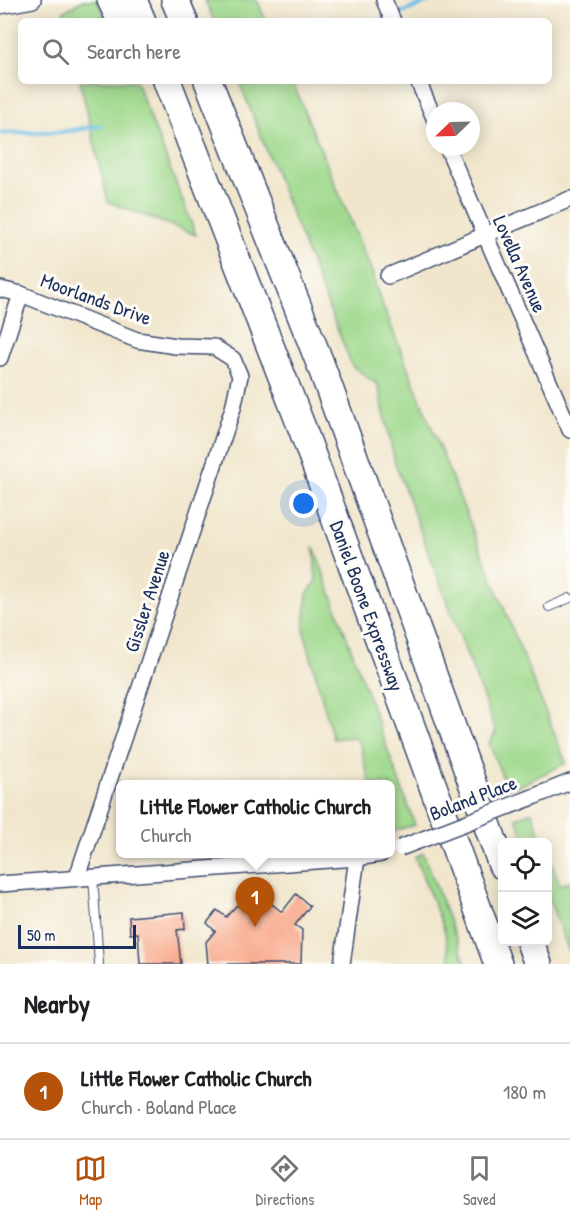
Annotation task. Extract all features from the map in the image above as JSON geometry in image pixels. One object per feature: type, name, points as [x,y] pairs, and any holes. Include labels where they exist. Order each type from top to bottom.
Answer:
[{"type":"highway","points":[[111,0],[120,18]]},
{"type":"highway","points":[[133,0],[141,18]]},
{"type":"highway","points":[[175,0],[182,18]]},
{"type":"highway","points":[[149,84],[160,108],[222,218]]},
{"type":"highway","name":"Daniel Boone Expressway","points":[[168,84],[298,417],[498,964]]},
{"type":"highway","name":"Daniel Boone Expressway","points":[[209,84],[324,374],[498,855]]},
{"type":"highway","points":[[531,946],[538,964]]},
{"type":"street","points":[[0,6],[33,0]]},
{"type":"street","points":[[384,0],[392,18]]},
{"type":"street","points":[[419,84],[427,102]]},
{"type":"street","name":"Lovella Avenue","points":[[451,156],[570,430]]},
{"type":"street","points":[[388,276],[570,199]]},
{"type":"street","name":"Moorlands Drive","points":[[0,289],[21,294],[137,340],[176,346],[214,347]]},
{"type":"street","points":[[0,358],[21,294]]},
{"type":"street","name":"Gissler Avenue","points":[[85,876],[233,408],[240,376],[233,359],[214,347]]},
{"type":"street","name":"Boland Place","points":[[395,849],[570,782]]},
{"type":"street","points":[[0,884],[85,876],[357,858],[342,964]]},
{"type":"lane","points":[[549,607],[570,598]]},
{"type":"lane","points":[[85,876],[99,964]]},
{"type":"green space","points":[[83,0],[97,0],[106,18],[65,18],[63,12]]},
{"type":"green space","points":[[205,0],[257,0],[265,18],[213,18]]},
{"type":"green space","points":[[81,84],[137,84],[196,235],[108,202]]},
{"type":"green space","points":[[240,84],[293,84],[372,272],[379,296],[566,763],[521,785],[507,789],[489,743],[496,732],[395,463],[378,385],[352,366]]},
{"type":"green space","points":[[314,547],[415,825],[395,831],[395,780],[369,780],[360,744],[354,737],[333,739],[304,631],[307,594],[316,582]]},
{"type":"green space","points":[[532,812],[542,838],[524,838],[516,818]]},
{"type":"green space","points":[[423,853],[466,964],[451,964],[444,929],[415,857]]},
{"type":"green space","points":[[552,864],[560,885],[570,881],[570,954],[552,907]]},
{"type":"building","points":[[296,894],[310,906],[295,925],[302,930],[301,964],[208,964],[206,942],[215,931],[207,923],[217,910],[226,917],[236,906],[272,904],[282,912]]},
{"type":"building","points":[[184,912],[185,929],[177,930],[181,964],[140,964],[138,933],[130,934],[129,917]]},
{"type":"waterway","points":[[388,18],[433,0]]},
{"type":"waterway","points":[[0,133],[61,132],[100,126]]},
{"type":"place","name":"Little Flower Catholic Church","points":[[255,927]]}]
